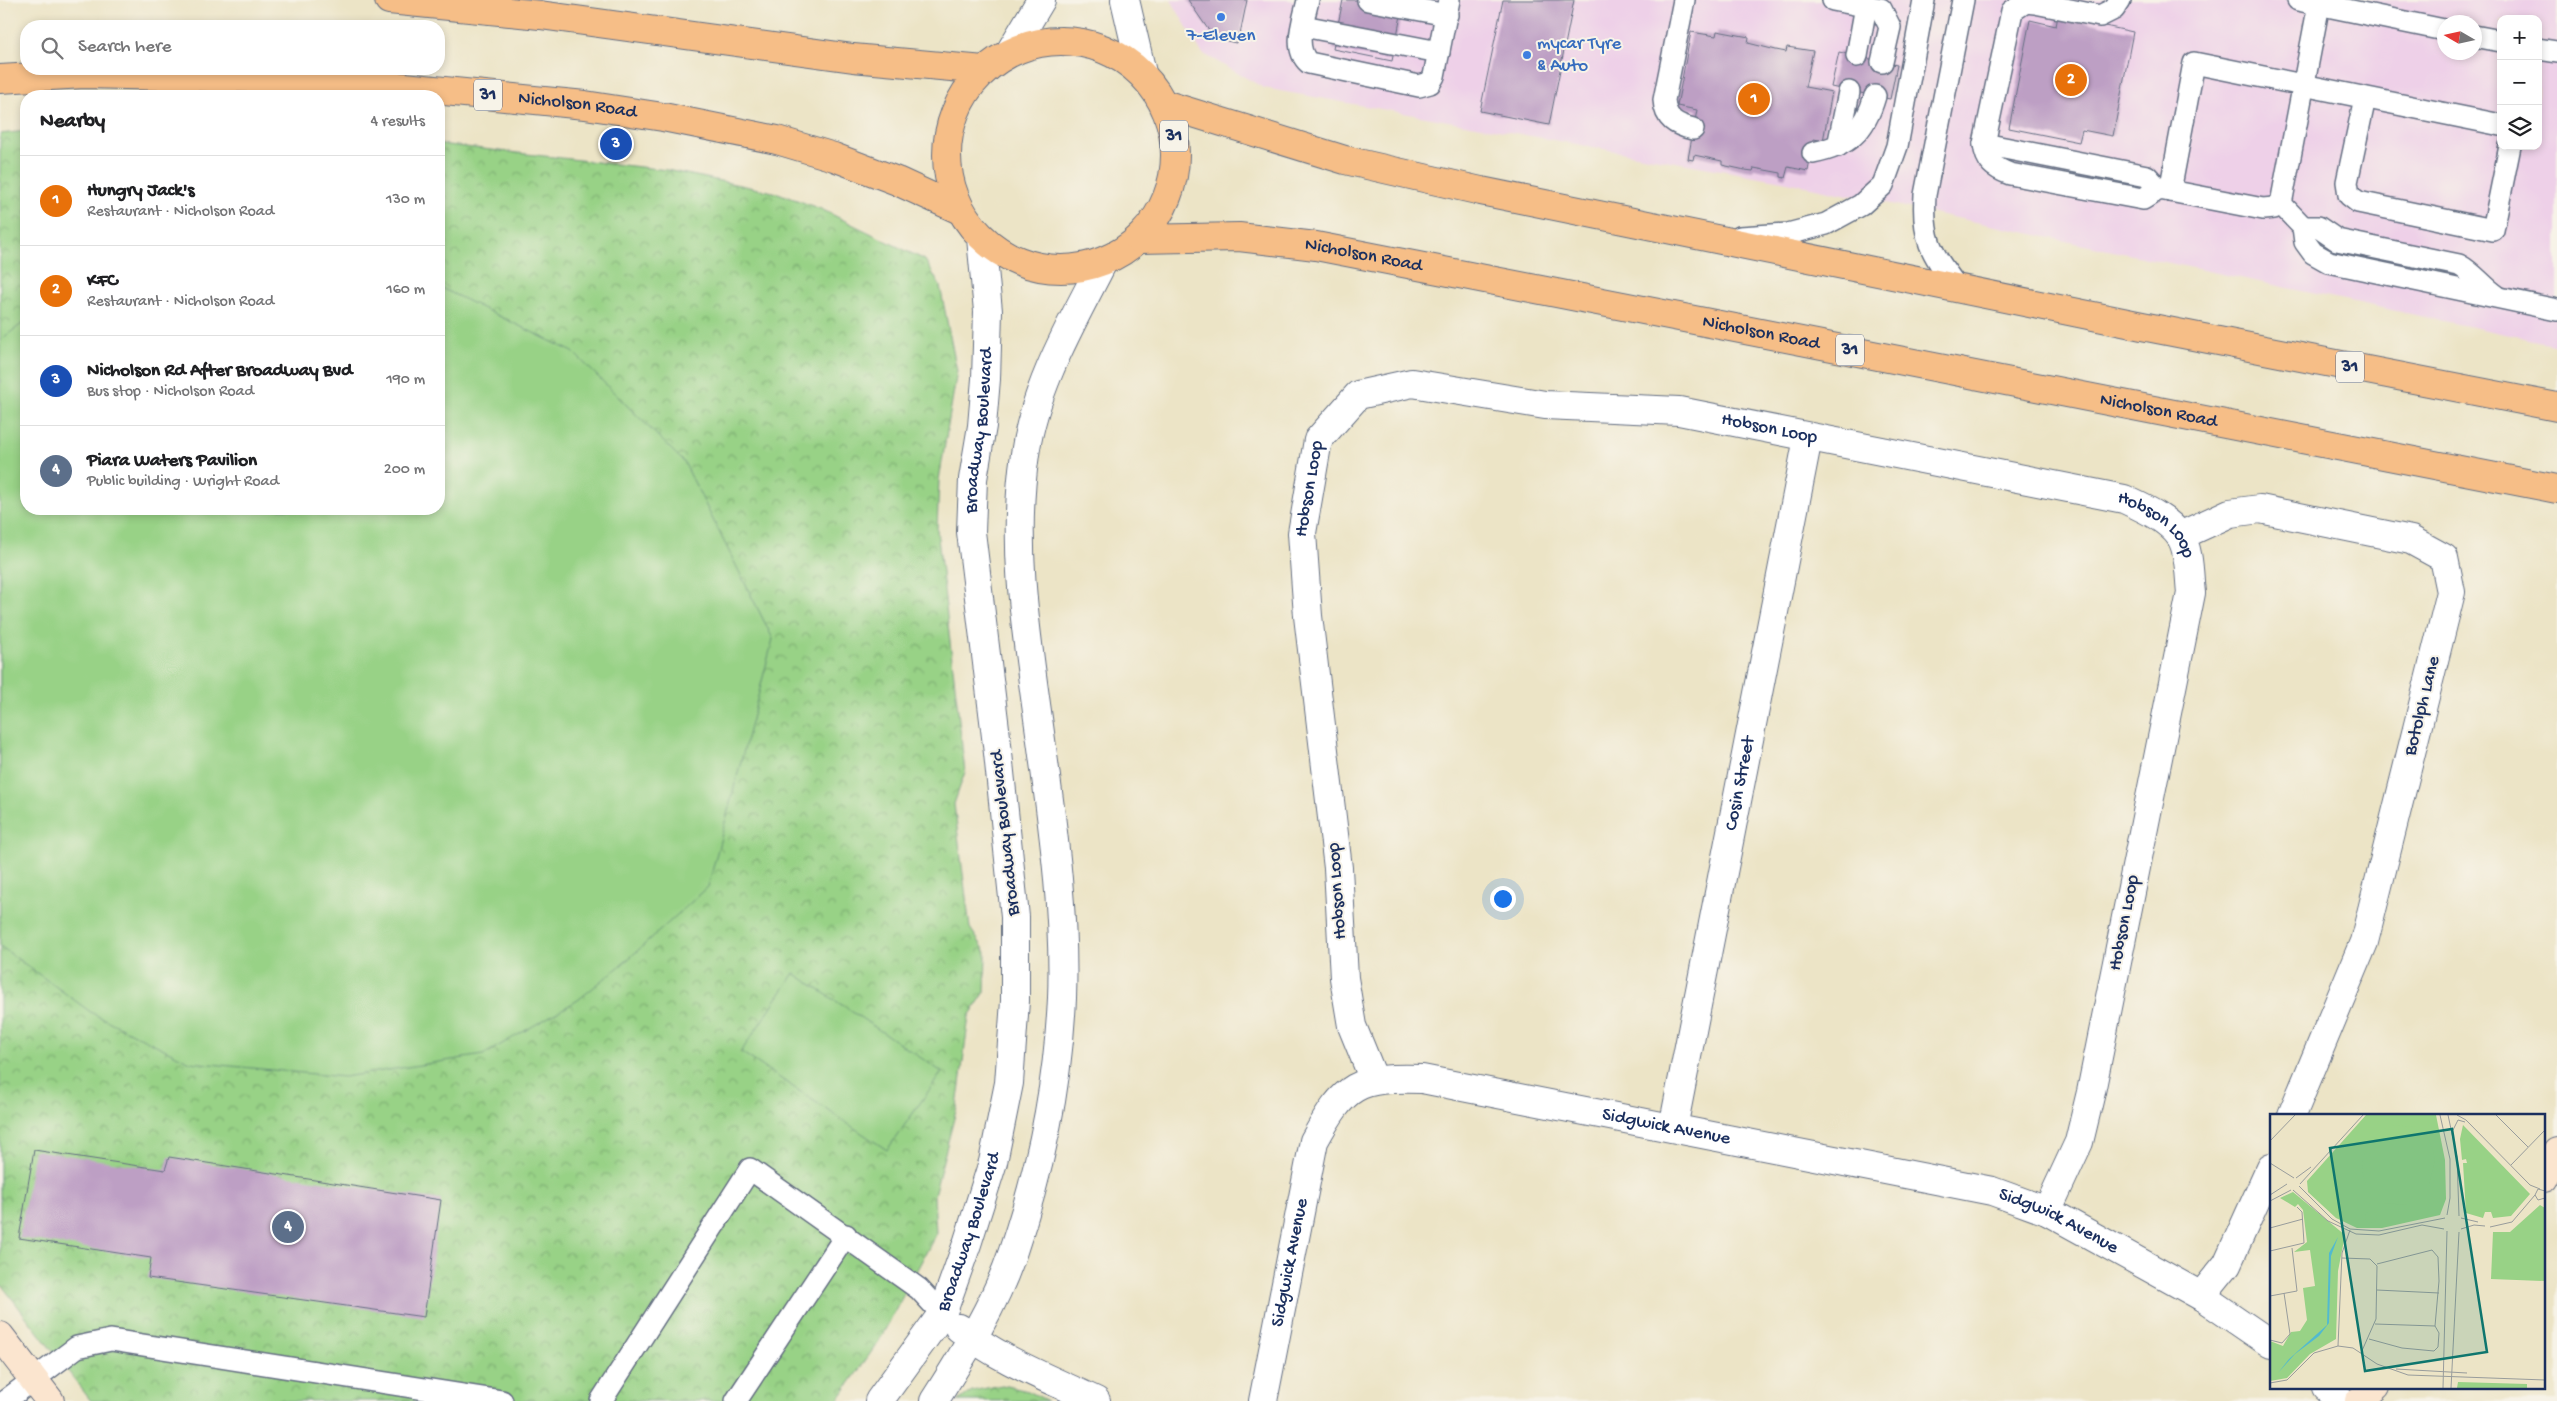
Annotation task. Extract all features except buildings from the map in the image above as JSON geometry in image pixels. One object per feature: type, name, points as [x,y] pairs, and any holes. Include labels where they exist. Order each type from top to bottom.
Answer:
[{"type":"main road","points":[[389,0],[540,15],[853,58],[984,70]]},
{"type":"main road","name":"Nicholson Road","points":[[1072,40],[1110,50],[1142,73],[1164,104],[1175,139],[1174,176],[1162,211],[1139,240],[1111,259],[1077,270],[1043,269],[1010,259],[982,238],[960,210],[948,175],[948,136],[961,99],[984,70],[1010,52],[1040,42],[1072,40]]},
{"type":"main road","name":"Nicholson Road","points":[[0,80],[70,75]]},
{"type":"main road","name":"Nicholson Road","points":[[126,75],[334,80],[434,90]]},
{"type":"main road","name":"Nicholson Road","points":[[445,91],[585,105],[662,117],[777,140],[834,157],[960,210]]},
{"type":"main road","name":"31","points":[[1164,104],[1345,160],[1481,191],[1959,290],[2557,407]]},
{"type":"main road","name":"Nicholson Road","points":[[1139,240],[1239,237],[1316,246],[2557,489]]},
{"type":"main road","points":[[2544,1176],[2557,1151]]},
{"type":"main road","points":[[0,1336],[50,1401]]},
{"type":"main road","points":[[2359,1401],[2374,1388]]},
{"type":"street","points":[[1010,52],[1041,0]]},
{"type":"street","points":[[1125,0],[1142,73]]},
{"type":"street","name":"Broadway Boulevard","points":[[879,1401],[942,1314],[968,1244],[993,1162],[1009,1083],[1015,1001],[1015,917],[998,754],[971,532],[973,479],[982,426],[987,370],[988,311],[982,238]]},
{"type":"street","points":[[934,1401],[973,1339],[1011,1256],[1034,1180],[1054,1089],[1062,998],[1061,939],[1050,805],[1019,571],[1018,503],[1026,450],[1040,397],[1056,356],[1103,262]]},
{"type":"street","name":"Hobson Loop","points":[[1374,1080],[1352,1026],[1344,978],[1338,868],[1308,616],[1302,533],[1318,440],[1358,396],[1412,382],[1545,405],[1679,411],[2124,499],[2154,513],[2180,536],[2188,562],[2191,593],[2091,1092],[2078,1142],[2047,1211]]},
{"type":"street","name":"Cosin Street","points":[[1673,1128],[1808,438]]},
{"type":"street","name":"Botolph Lane","points":[[2180,536],[2230,513],[2260,508],[2411,540],[2444,558],[2451,592],[2364,942],[2292,1114]]},
{"type":"street","name":"Sidgwick Avenue","points":[[1263,1401],[1314,1141],[1332,1108],[1356,1086],[1374,1080],[1422,1079],[1992,1191],[2047,1211],[2201,1296],[2270,1343]]},
{"type":"street","points":[[2201,1296],[2227,1264],[2270,1169]]},
{"type":"street","points":[[942,1314],[973,1339],[1096,1401]]},
{"type":"street","points":[[2327,1388],[2342,1401]]},
{"type":"lane","points":[[1308,0],[1299,46],[1302,57],[1309,63],[1419,86],[1430,83],[1439,52],[1448,8],[1368,0]]},
{"type":"lane","points":[[1684,0],[1664,100],[1664,109],[1669,118],[1678,126],[1693,129]]},
{"type":"lane","points":[[1833,0],[1874,8],[1890,26],[1882,62]]},
{"type":"lane","points":[[1709,239],[1788,234],[1826,224],[1862,205],[1883,185],[1897,146],[1924,0]]},
{"type":"lane","points":[[1959,290],[1926,240],[1923,217],[1925,195],[1963,0]]},
{"type":"lane","points":[[2120,0],[2114,9],[2100,16],[2035,2],[2026,2],[2012,11],[1984,144],[1989,162],[1996,169],[2010,174],[2143,199],[2164,190],[2263,209],[2274,208],[2281,204],[2319,4]]},
{"type":"lane","points":[[2298,0],[2437,29]]},
{"type":"lane","points":[[1856,56],[1874,8]]},
{"type":"lane","points":[[1303,26],[1439,52]]},
{"type":"lane","points":[[2482,37],[2497,40]]},
{"type":"lane","points":[[2542,50],[2557,52]]},
{"type":"lane","points":[[2164,190],[2194,64],[2497,124]]},
{"type":"lane","points":[[1838,146],[1849,92]]},
{"type":"lane","points":[[1813,153],[1838,146],[1855,135],[1869,116],[1875,96]]},
{"type":"lane","points":[[2365,98],[2347,182],[2349,195],[2358,202],[2493,230],[2509,150]]},
{"type":"lane","points":[[2281,204],[2303,227],[2305,242],[2313,253],[2329,262],[2557,310]]},
{"type":"lane","points":[[601,1401],[750,1169],[919,1288],[942,1314]]},
{"type":"lane","points":[[736,1401],[846,1235]]},
{"type":"lane","points":[[6,1401],[76,1346],[111,1340],[502,1401]]},
{"type":"shaded area","points":[[1171,0],[2557,0],[2557,345],[1782,181],[1264,88],[1202,53]]},
{"type":"green space","points":[[20,132],[20,515],[445,515],[445,145],[667,170],[778,193],[821,209],[925,260],[940,286],[957,371],[939,480],[937,529],[965,772],[954,804],[970,928],[986,952],[985,992],[969,1016],[957,1107],[934,1195],[936,1234],[879,1341],[837,1401],[91,1401],[0,1283],[0,134]]},
{"type":"green space","points":[[445,290],[573,352],[684,462],[773,639],[708,887],[625,962],[578,1000],[483,1055],[344,1077],[190,1062],[92,1013],[0,946],[0,340],[20,325],[20,515],[445,515]]},
{"type":"green space","points":[[794,973],[942,1072],[887,1150],[741,1052]]},
{"type":"green space","points":[[1002,1385],[1028,1391],[1048,1401],[958,1401],[972,1391]]},
{"type":"place","name":"7-Eleven","points":[[1221,17]]},
{"type":"place","name":"mycar Tyre & Auto","points":[[1527,55]]},
{"type":"place","name":"KFC","points":[[2071,80]]},
{"type":"place","name":"Hungry Jack's","points":[[1754,99]]},
{"type":"place","name":"Nicholson Rd After Broadway Bvd","points":[[616,144]]},
{"type":"place","name":"Piara Waters Pavilion","points":[[288,1227]]}]
